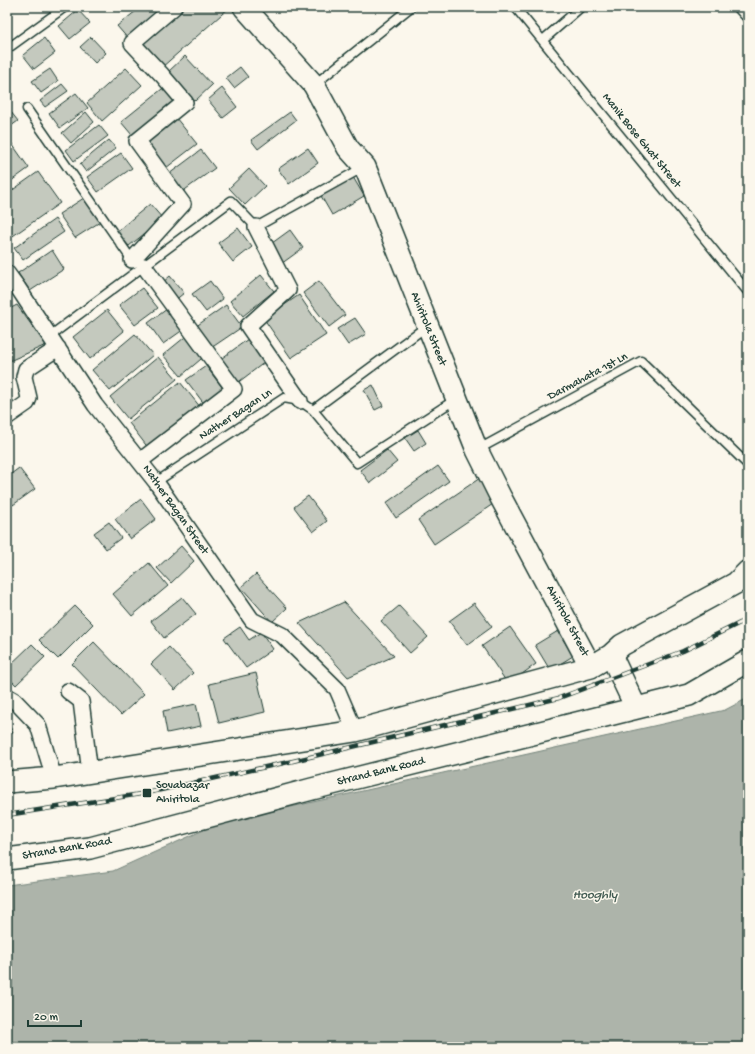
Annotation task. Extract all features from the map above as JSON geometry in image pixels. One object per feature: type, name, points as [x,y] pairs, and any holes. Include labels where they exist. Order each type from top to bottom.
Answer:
[{"type":"main road","name":"Ahiritola Street","points":[[244,7],[314,85],[348,148],[365,167],[477,450],[591,667]]},
{"type":"main road","points":[[7,782],[54,778],[355,731],[591,667],[611,655],[622,646],[736,584],[748,570]]},
{"type":"main road","points":[[611,655],[636,708]]},
{"type":"main road","name":"Strand Bank Road","points":[[7,859],[90,848],[312,789],[690,695],[748,661]]},
{"type":"street","points":[[140,461],[234,389],[138,266],[183,204],[137,141],[186,102],[132,44],[174,7]]},
{"type":"street","points":[[256,227],[288,290],[248,326],[300,401]]},
{"type":"street","name":"Nather Bagan Street","points":[[7,274],[95,405],[156,482],[252,620],[282,635],[337,688],[355,731]]},
{"type":"street","points":[[7,417],[27,403],[29,398],[24,377],[26,369],[54,342]]},
{"type":"street","points":[[68,691],[81,701],[90,772]]},
{"type":"street","points":[[7,696],[14,700],[38,725],[54,778]]},
{"type":"lane","points":[[7,49],[64,7]]},
{"type":"lane","points":[[314,85],[411,7]]},
{"type":"lane","name":"Manik Bose Ghat Street","points":[[515,7],[748,292]]},
{"type":"lane","points":[[543,40],[581,7]]},
{"type":"lane","points":[[737,7],[748,19]]},
{"type":"lane","points":[[27,109],[138,266]]},
{"type":"lane","points":[[54,342],[138,266],[231,201],[256,227],[365,167]]},
{"type":"lane","points":[[313,410],[427,326]]},
{"type":"lane","name":"Darmahata 1st Ln","points":[[477,450],[641,362],[748,465]]},
{"type":"lane","name":"Nather Bagan Ln","points":[[156,482],[284,398],[300,401]]},
{"type":"lane","points":[[300,401],[313,410],[357,463],[457,399]]},
{"type":"water","name":"Hooghly","points":[[748,698],[748,1047],[7,1047],[7,885],[113,871],[219,823],[725,710]]},
{"type":"building","points":[[141,7],[169,7],[129,40],[117,26]]},
{"type":"building","points":[[180,7],[230,7],[161,68],[139,44]]},
{"type":"building","points":[[78,10],[90,23],[70,39],[59,26]]},
{"type":"building","points":[[91,37],[106,53],[95,63],[80,47]]},
{"type":"building","points":[[44,38],[55,53],[34,69],[23,55]]},
{"type":"building","points":[[185,56],[212,85],[195,101],[168,72]]},
{"type":"building","points":[[240,67],[248,77],[234,88],[226,78]]},
{"type":"building","points":[[126,68],[142,85],[102,121],[87,103]]},
{"type":"building","points":[[50,69],[58,81],[41,93],[32,81]]},
{"type":"building","points":[[62,84],[68,91],[45,107],[40,101]]},
{"type":"building","points":[[167,85],[178,98],[132,135],[121,122]]},
{"type":"building","points":[[222,88],[237,107],[223,118],[208,100]]},
{"type":"building","points":[[76,93],[88,108],[60,128],[49,113]]},
{"type":"building","points":[[7,107],[18,121],[7,129]]},
{"type":"building","points":[[86,112],[94,122],[71,143],[62,133]]},
{"type":"building","points":[[290,112],[296,120],[258,149],[251,140]]},
{"type":"building","points":[[176,118],[197,144],[166,168],[146,142]]},
{"type":"building","points":[[99,125],[108,136],[74,161],[66,150]]},
{"type":"building","points":[[109,140],[116,148],[86,172],[80,164]]},
{"type":"building","points":[[10,141],[29,168],[7,184],[7,144]]},
{"type":"building","points":[[308,148],[318,163],[289,184],[278,169]]},
{"type":"building","points":[[201,150],[215,168],[182,192],[169,174]]},
{"type":"building","points":[[121,153],[132,168],[98,192],[87,177]]},
{"type":"building","points":[[249,169],[265,186],[245,205],[229,188]]},
{"type":"building","points":[[38,172],[60,203],[10,238],[7,234],[7,194]]},
{"type":"building","points":[[353,177],[364,196],[332,215],[321,196]]},
{"type":"building","points":[[87,196],[103,220],[75,238],[59,214]]},
{"type":"building","points":[[150,204],[163,219],[129,246],[116,232]]},
{"type":"building","points":[[55,219],[64,232],[23,260],[14,248]]},
{"type":"building","points":[[238,228],[252,247],[233,262],[218,243]]},
{"type":"building","points":[[290,230],[303,248],[281,264],[268,246]]},
{"type":"building","points":[[52,250],[64,269],[30,291],[18,273]]},
{"type":"building","points":[[261,275],[274,291],[243,316],[230,301]]},
{"type":"building","points":[[170,276],[184,293],[174,301],[161,284]]},
{"type":"building","points":[[210,281],[223,299],[206,312],[192,294]]},
{"type":"building","points":[[319,281],[345,315],[329,327],[303,293]]},
{"type":"building","points":[[142,288],[158,308],[135,325],[119,305]]},
{"type":"building","points":[[299,295],[326,335],[291,358],[264,319]]},
{"type":"building","points":[[17,305],[46,345],[7,362],[7,310]]},
{"type":"building","points":[[226,305],[242,327],[211,348],[195,327]]},
{"type":"building","points":[[171,306],[187,327],[163,344],[148,323]]},
{"type":"building","points":[[107,310],[124,331],[90,359],[73,337]]},
{"type":"building","points":[[355,318],[366,334],[348,345],[337,329]]},
{"type":"building","points":[[190,333],[207,354],[181,376],[163,355]]},
{"type":"building","points":[[135,334],[153,355],[110,391],[92,370]]},
{"type":"building","points":[[248,339],[265,362],[236,384],[218,361]]},
{"type":"building","points":[[158,357],[177,379],[128,419],[110,397]]},
{"type":"building","points":[[206,366],[224,390],[205,405],[186,380]]},
{"type":"building","points":[[180,382],[201,408],[149,449],[129,423]]},
{"type":"building","points":[[373,385],[383,406],[375,410],[364,390]]},
{"type":"building","points":[[7,391],[16,405],[7,411]]},
{"type":"building","points":[[418,430],[426,443],[414,451],[405,438]]},
{"type":"building","points":[[387,450],[397,462],[370,483],[360,470]]},
{"type":"building","points":[[438,466],[449,481],[396,518],[386,503]]},
{"type":"building","points":[[19,468],[35,489],[13,505],[7,497],[7,477]]},
{"type":"building","points":[[480,478],[496,502],[434,544],[418,520]]},
{"type":"building","points":[[308,496],[327,521],[313,532],[294,507]]},
{"type":"building","points":[[141,499],[156,519],[130,539],[115,519]]},
{"type":"building","points":[[109,522],[121,538],[106,549],[94,533]]},
{"type":"building","points":[[181,546],[194,561],[171,583],[157,568]]},
{"type":"building","points":[[149,563],[168,586],[132,616],[113,594]]},
{"type":"building","points":[[256,574],[287,608],[272,622],[241,587]]},
{"type":"building","points":[[182,597],[196,614],[164,638],[151,621]]},
{"type":"building","points":[[344,602],[394,656],[348,677],[299,623]]},
{"type":"building","points":[[474,603],[492,627],[467,645],[449,621]]},
{"type":"building","points":[[75,606],[93,624],[58,659],[39,640]]},
{"type":"building","points":[[399,606],[428,637],[410,653],[381,621]]},
{"type":"building","points":[[240,627],[249,640],[261,632],[273,649],[246,668],[224,638]]},
{"type":"building","points":[[510,627],[536,664],[508,684],[482,646]]},
{"type":"building","points":[[558,631],[573,656],[550,670],[535,645]]},
{"type":"building","points":[[94,642],[144,694],[121,715],[72,664]]},
{"type":"building","points":[[32,644],[45,657],[16,685],[7,676],[7,668]]},
{"type":"building","points":[[169,647],[193,673],[175,690],[151,664]]},
{"type":"building","points":[[256,673],[265,712],[219,723],[209,684]]},
{"type":"building","points":[[196,704],[201,726],[167,733],[163,711]]},
{"type":"building","points":[[7,720],[13,733],[7,735]]},
{"type":"railway","points":[[7,815],[147,793],[293,761],[559,698],[683,651],[748,619]]},
{"type":"place","name":"Sovabazar Ahiritola","points":[[147,793]]}]
